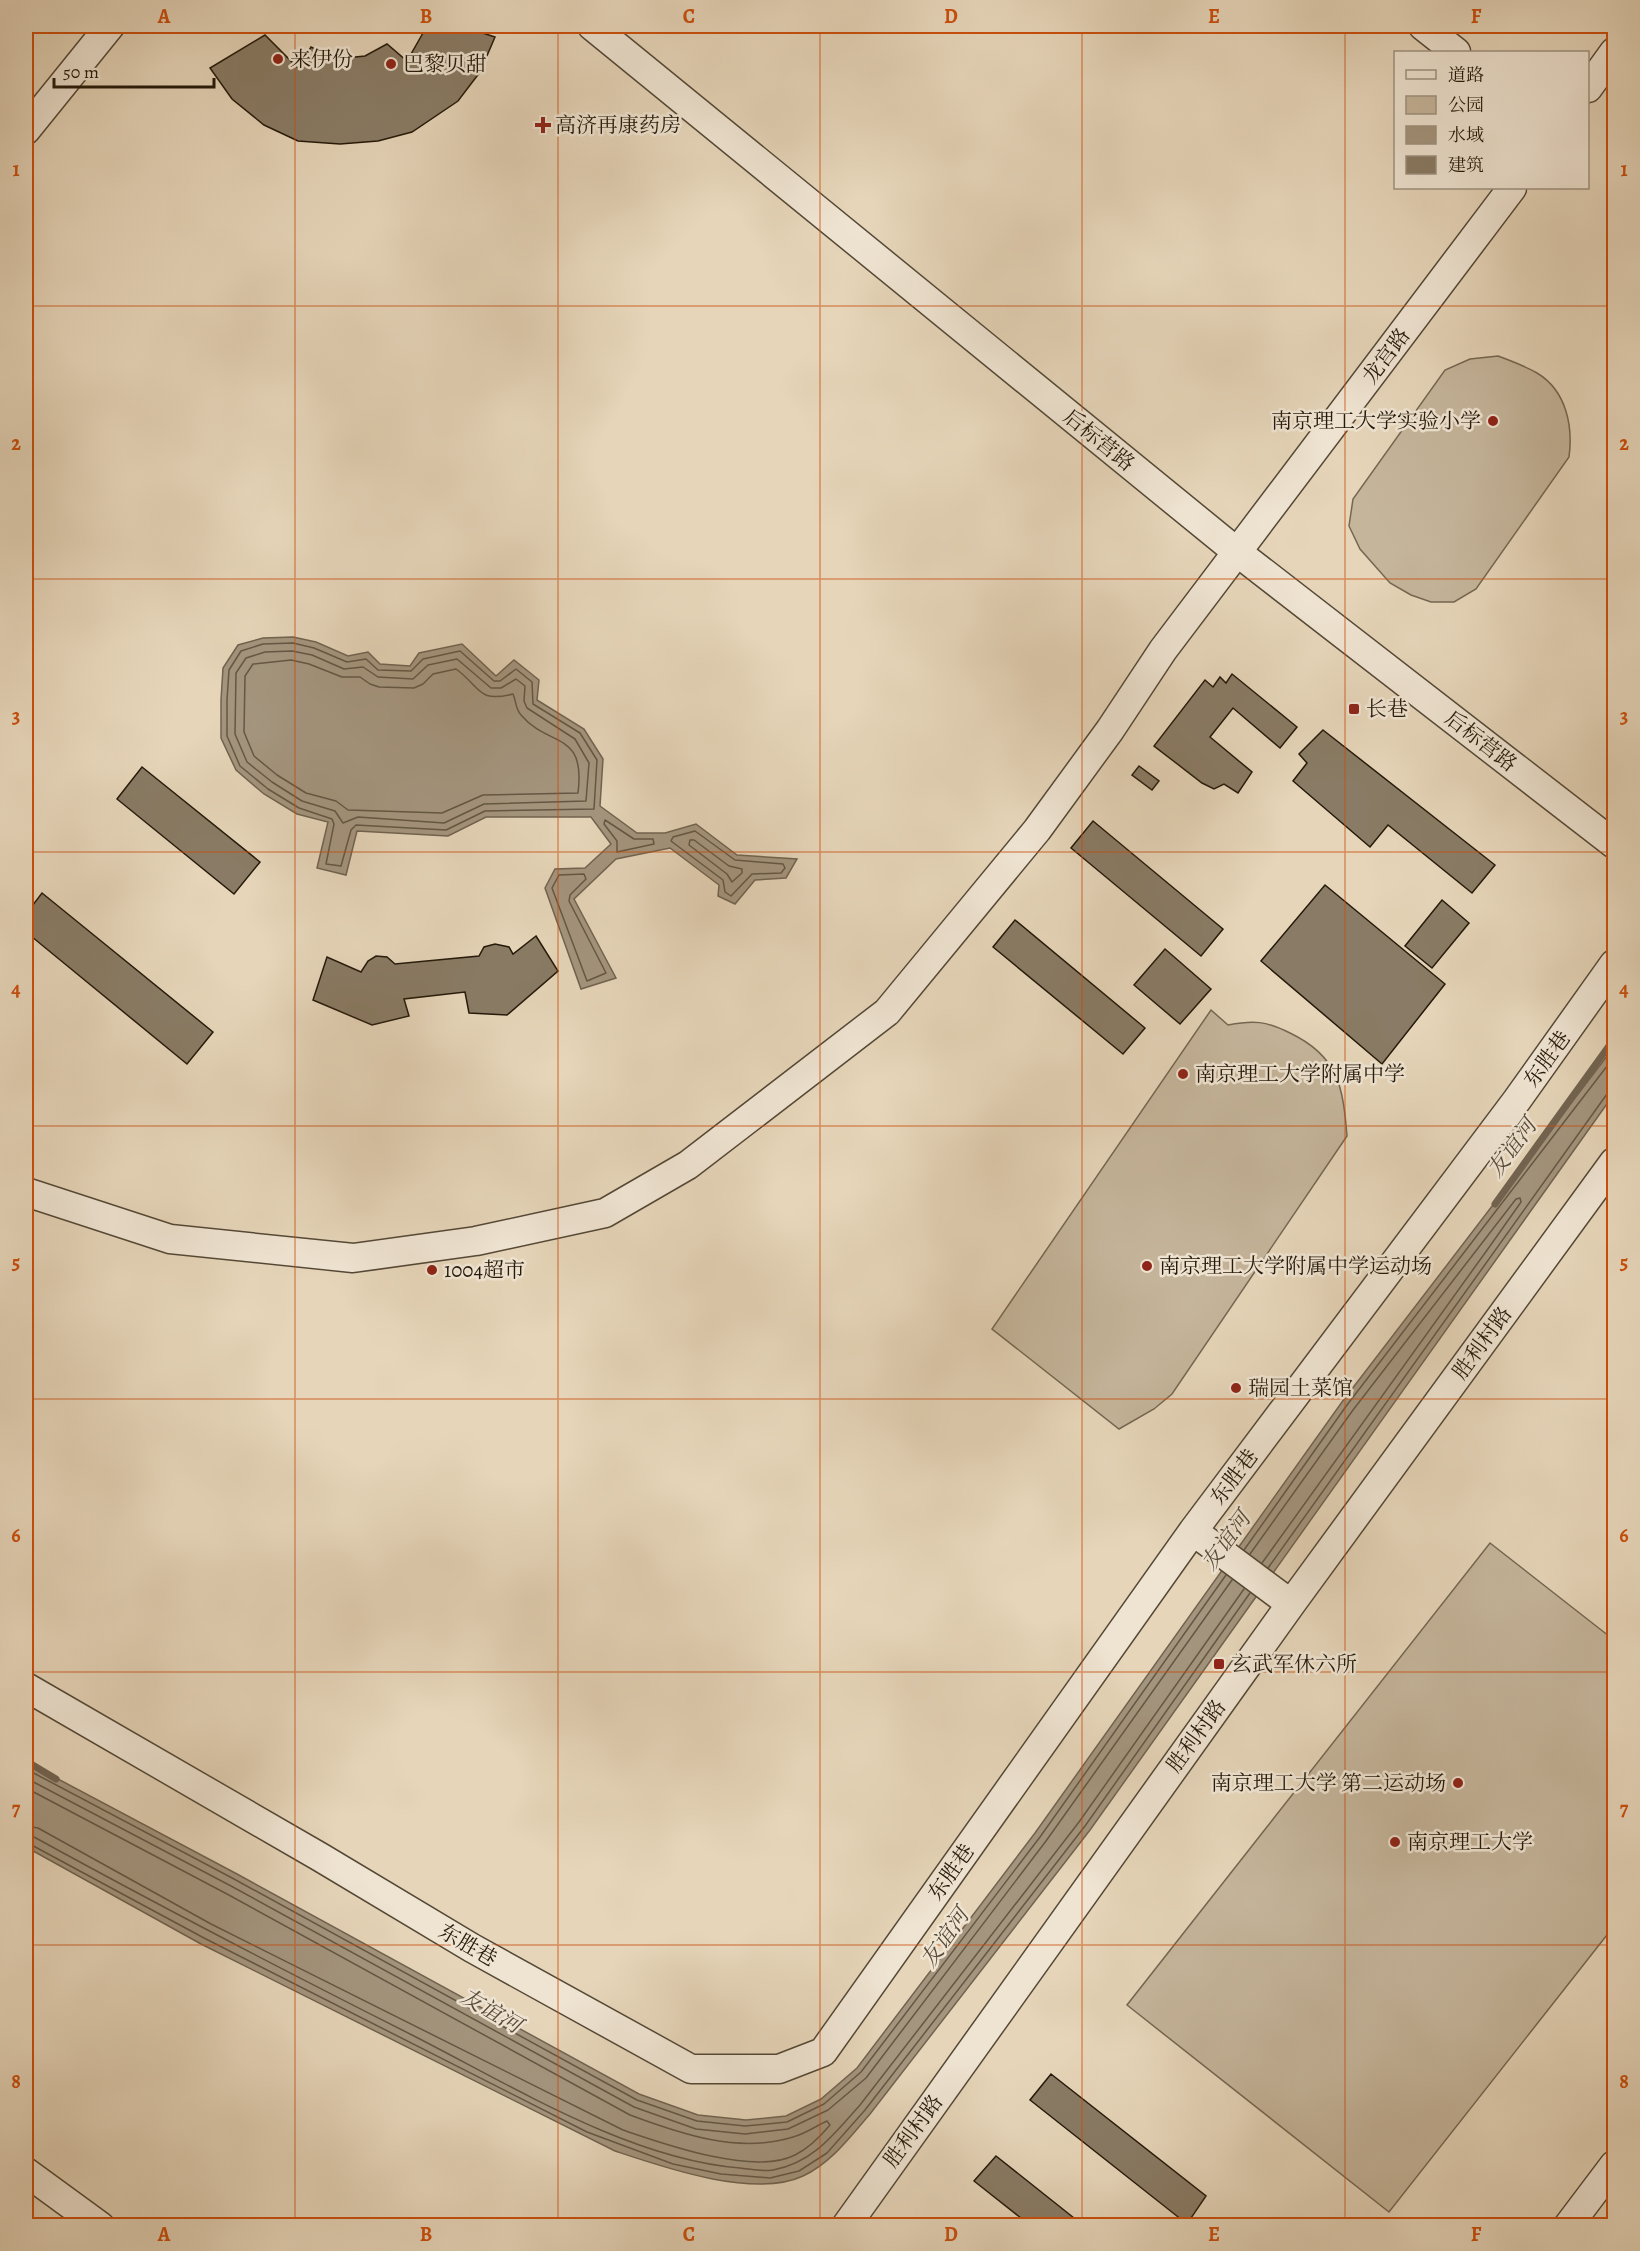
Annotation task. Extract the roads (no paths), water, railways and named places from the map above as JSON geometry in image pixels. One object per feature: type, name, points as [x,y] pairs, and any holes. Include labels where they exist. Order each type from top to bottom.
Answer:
[{"type":"street","points":[[26,130],[110,26]]},
{"type":"street","name":"后标营路","points":[[592,26],[1237,552],[1614,844]]},
{"type":"street","points":[[1423,26],[1455,51]]},
{"type":"street","points":[[1589,85],[1614,52]]},
{"type":"street","name":"龙宫路","points":[[26,1192],[170,1239],[353,1258],[476,1240],[605,1213],[688,1165],[886,1012],[1036,830],[1110,730],[1163,650],[1511,189]]},
{"type":"street","name":"东胜巷","points":[[26,1687],[472,1948],[691,2069],[778,2069],[824,2052],[1201,1537],[1614,964]]},
{"type":"street","name":"胜利村路","points":[[846,2226],[1291,1604],[1614,1162]]},
{"type":"street","points":[[1201,1537],[1291,1604]]},
{"type":"street","points":[[1568,2226],[1614,2165]]},
{"type":"street","points":[[26,2172],[100,2226]]},
{"type":"water","points":[[293,637],[316,642],[348,656],[368,652],[380,664],[410,666],[419,653],[462,644],[496,676],[514,660],[539,680],[537,700],[584,729],[603,759],[600,806],[637,833],[665,833],[696,824],[737,855],[797,859],[786,878],[755,880],[735,904],[718,896],[719,885],[670,848],[616,859],[574,899],[616,978],[581,989],[545,888],[555,869],[585,868],[611,844],[591,817],[486,817],[448,836],[357,831],[346,875],[317,868],[328,822],[297,814],[264,794],[236,770],[221,738],[223,668],[238,645],[263,638]]},
{"type":"water","points":[[1614,1047],[1614,1094],[1090,1830],[870,2114],[831,2157],[813,2171],[783,2182],[760,2184],[735,2182],[683,2172],[615,2151],[201,1944],[26,1847],[26,1762],[237,1874],[639,2094],[698,2115],[746,2120],[786,2116],[821,2099],[857,2068],[1035,1833],[1342,1402]]},
{"type":"waterway","name":"友谊河","points":[[1495,1204],[1614,1039]]},
{"type":"waterway","name":"友谊河","points":[[26,1761],[56,1779]]},
{"type":"place","name":"来伊份","points":[[278,59]]},
{"type":"place","name":"巴黎贝甜","points":[[391,64]]},
{"type":"place","name":"高济再康药房","points":[[543,125]]},
{"type":"place","name":"南京理工大学实验小学","points":[[1493,421]]},
{"type":"place","name":"长巷","points":[[1354,709]]},
{"type":"place","name":"南京理工大学附属中学","points":[[1183,1074]]},
{"type":"place","name":"南京理工大学附属中学运动场","points":[[1147,1266]]},
{"type":"place","name":"1004超市","points":[[432,1270]]},
{"type":"place","name":"瑞园土菜馆","points":[[1236,1388]]},
{"type":"place","name":"玄武军休六所","points":[[1219,1664]]},
{"type":"place","name":"南京理工大学 第二运动场","points":[[1458,1783]]},
{"type":"place","name":"南京理工大学","points":[[1395,1842]]}]
